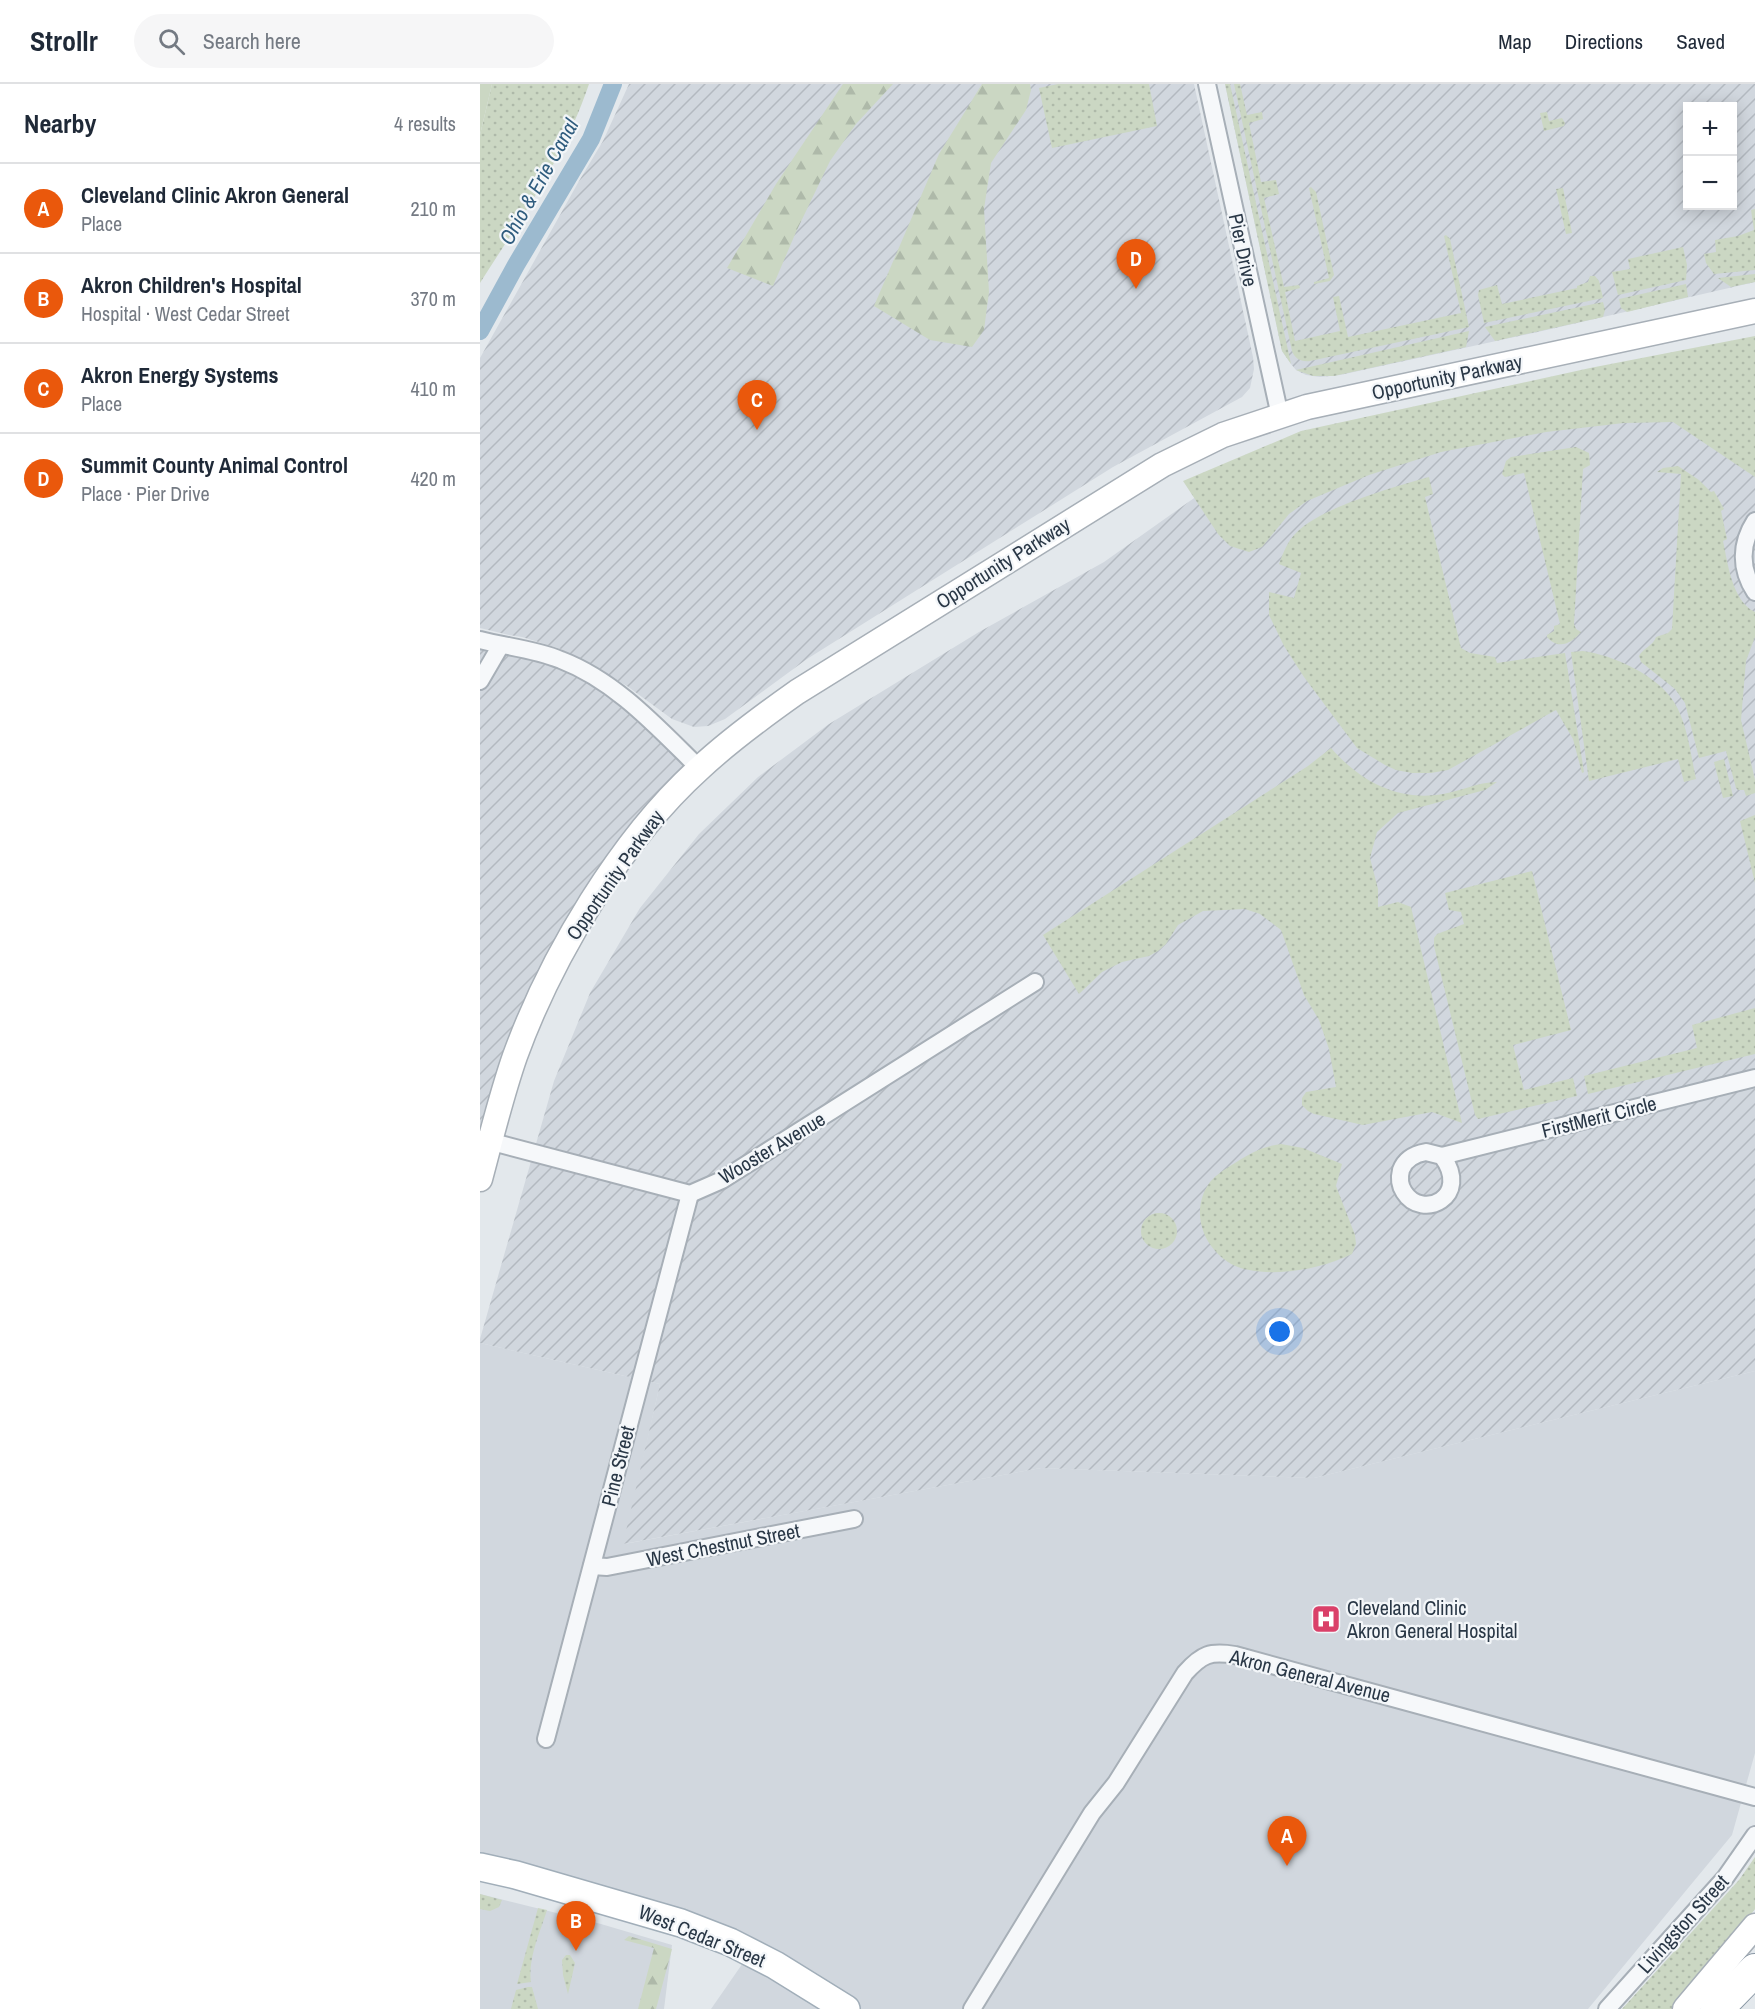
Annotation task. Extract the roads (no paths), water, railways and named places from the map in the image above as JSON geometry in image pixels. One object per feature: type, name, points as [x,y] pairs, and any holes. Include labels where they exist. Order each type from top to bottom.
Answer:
[{"type":"highway","points":[[1717,2009],[1755,1970]]},
{"type":"main road","name":"Opportunity Parkway","points":[[480,1179],[485,1140],[520,1046],[550,977],[584,912],[634,841],[664,804],[699,768],[796,692],[1109,496],[1162,465],[1222,435],[1329,402],[1755,311]]},
{"type":"main road","name":"West Cedar Street","points":[[480,1867],[516,1875],[681,1923],[730,1942],[775,1965],[846,2009]]},
{"type":"main road","points":[[1685,2009],[1755,1926]]},
{"type":"street","name":"Pier Drive","points":[[1208,84],[1280,416]]},
{"type":"street","points":[[1755,521],[1744,544],[1743,561],[1747,578],[1755,592]]},
{"type":"street","points":[[480,640],[542,653],[578,668],[610,687],[645,715],[699,768]]},
{"type":"street","points":[[480,681],[501,645]]},
{"type":"street","name":"Wooster Avenue","points":[[690,1194],[722,1180],[1035,982]]},
{"type":"street","name":"FirstMerit Circle","points":[[1442,1156],[1755,1078]]},
{"type":"street","points":[[485,1140],[690,1194]]},
{"type":"street","name":"Pine Street","points":[[546,1739],[690,1194]]},
{"type":"street","name":"West Chestnut Street","points":[[592,1566],[607,1567],[854,1519]]},
{"type":"street","name":"Akron General Avenue","points":[[972,2009],[1092,1813],[1116,1783],[1185,1673],[1196,1660],[1212,1653],[1235,1655],[1755,1797]]},
{"type":"street","name":"Livingston Street","points":[[1607,2009],[1725,1878],[1755,1834]]},
{"type":"waterway","name":"Ohio & Erie Canal","points":[[480,331],[516,265],[591,139],[613,84]]},
{"type":"place","name":"Summit County Animal Control","points":[[1136,289]]},
{"type":"place","name":"Akron Energy Systems","points":[[757,430]]},
{"type":"place","name":"Cleveland Clinic Akron General Hospital","points":[[1326,1619]]},
{"type":"place","name":"Cleveland Clinic Akron General","points":[[1287,1866]]},
{"type":"place","name":"Akron Children's Hospital","points":[[576,1951]]}]
